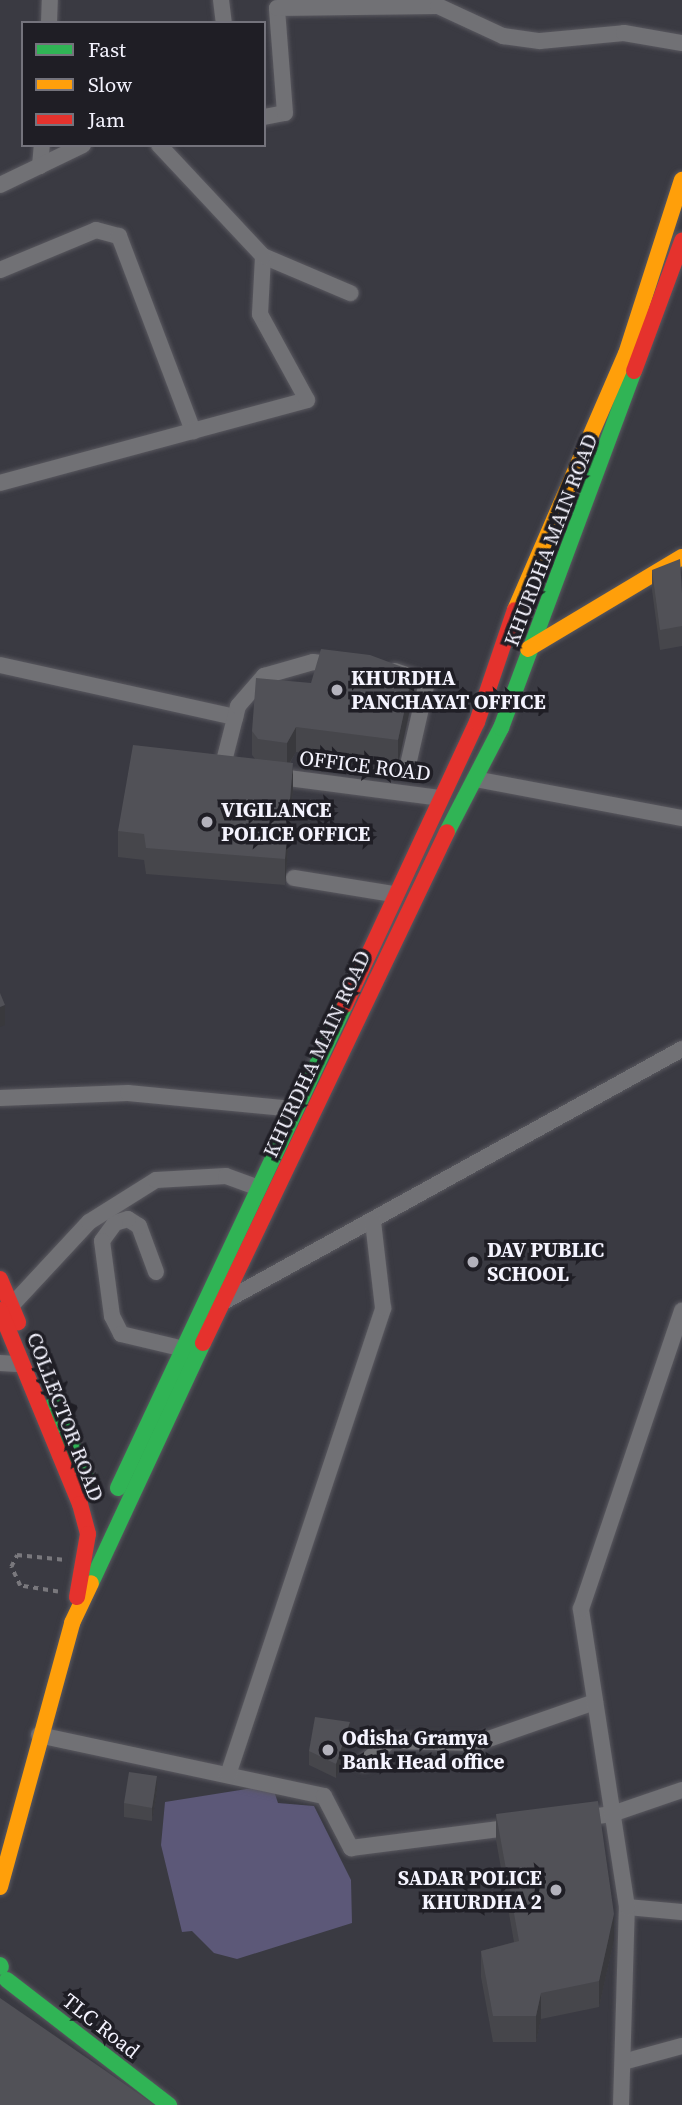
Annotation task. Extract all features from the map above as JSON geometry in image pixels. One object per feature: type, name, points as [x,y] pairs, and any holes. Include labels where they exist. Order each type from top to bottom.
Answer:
[{"type":"main road","name":"KHURDHA MAIN ROAD","points":[[118,1488],[393,894],[477,722],[502,642],[626,354],[682,180]]},
{"type":"main road","name":"KHURDHA MAIN ROAD","points":[[0,1887],[38,1735],[72,1623],[127,1511],[393,939],[475,779],[531,649],[682,241]]},
{"type":"main road","points":[[502,642],[531,649],[682,557]]},
{"type":"main road","name":"COLLECTOR ROAD","points":[[0,1279],[22,1364],[80,1504],[88,1534],[72,1623]]},
{"type":"main road","name":"COLLECTOR ROAD","points":[[6,1308],[90,1486]]},
{"type":"main road","points":[[80,1504],[90,1486],[118,1488],[127,1511]]},
{"type":"main road","points":[[88,1534],[116,1533]]},
{"type":"main road","points":[[0,1997],[2,1970]]},
{"type":"main road","name":"TLC Road","points":[[2,1970],[169,2105]]},
{"type":"main road","name":"TLC Road","points":[[88,2067],[139,2105]]},
{"type":"street","points":[[49,21],[50,0]]},
{"type":"street","points":[[221,0],[224,21]]},
{"type":"street","points":[[266,117],[285,113],[277,8],[334,2],[438,6],[464,24],[540,41],[624,33],[682,43]]},
{"type":"street","points":[[40,166],[42,147]]},
{"type":"street","points":[[0,185],[79,147]]},
{"type":"street","points":[[161,147],[262,256],[350,293]]},
{"type":"street","points":[[0,270],[96,230],[119,236],[193,431]]},
{"type":"street","points":[[0,483],[307,400],[260,313],[262,256]]},
{"type":"street","name":"OFFICE ROAD","points":[[352,667],[313,662],[264,676],[235,717],[222,769],[440,797]]},
{"type":"street","points":[[0,664],[235,717]]},
{"type":"street","name":"OFFICE ROAD","points":[[379,669],[427,682],[408,765]]},
{"type":"street","points":[[475,779],[682,818]]},
{"type":"street","points":[[294,878],[393,894]]},
{"type":"street","points":[[225,1301],[682,1049]]},
{"type":"street","points":[[0,1098],[128,1093],[295,1109]]},
{"type":"street","points":[[6,1308],[89,1222],[156,1180],[226,1176],[259,1188]]},
{"type":"street","points":[[156,1272],[139,1226],[128,1219],[115,1223],[102,1241],[112,1316],[121,1334],[184,1349]]},
{"type":"street","points":[[228,1774],[383,1308],[373,1221]]},
{"type":"street","points":[[621,2105],[627,1907],[581,1609],[682,1311]]},
{"type":"street","points":[[0,1363],[22,1364]]},
{"type":"street","points":[[364,1763],[389,1741],[477,1743],[595,1702]]},
{"type":"street","points":[[38,1735],[324,1796],[351,1848],[530,1825]]},
{"type":"street","points":[[557,1821],[612,1814],[682,1790]]},
{"type":"street","points":[[627,1907],[682,1912]]},
{"type":"street","points":[[622,2062],[682,2046]]},
{"type":"path","points":[[74,1595],[20,1586],[11,1567],[17,1555],[83,1562]]},
{"type":"shaded area","points":[[272,1785],[278,1803],[314,1806],[351,1880],[352,1923],[237,1959],[214,1953],[192,1931],[182,1932],[161,1845],[165,1802]]},
{"type":"building","points":[[680,559],[682,626],[660,630],[652,570]]},
{"type":"building","points":[[321,649],[370,655],[413,671],[398,740],[296,727],[287,743],[258,739],[252,731],[256,678],[311,683]]},
{"type":"building","name":"VIGILANCE POLICE OFFICE","points":[[133,745],[293,763],[285,859],[146,848],[144,834],[118,831]]},
{"type":"building","points":[[0,993],[5,1005],[0,1007]]},
{"type":"building","points":[[315,1717],[350,1722],[336,1764],[309,1751]]},
{"type":"building","points":[[129,1772],[157,1776],[152,1808],[124,1803]]},
{"type":"building","name":"SADAR POLICE KHURDHA 2","points":[[598,1801],[614,1914],[599,1981],[541,1993],[536,2016],[493,2016],[481,1951],[519,1941],[496,1814]]},
{"type":"building","points":[[0,1998],[155,2105],[0,2105]]},
{"type":"traffic: fast","points":[[447,832],[501,728],[634,371]]},
{"type":"traffic: fast","points":[[118,1488],[345,1005]]},
{"type":"traffic: fast","points":[[91,1583],[203,1343]]},
{"type":"traffic: fast","points":[[54,1403],[90,1486]]},
{"type":"traffic: fast","points":[[7,1980],[169,2105]]},
{"type":"traffic: slow","points":[[515,610],[626,354],[682,180]]},
{"type":"traffic: slow","points":[[528,649],[682,557]]},
{"type":"traffic: slow","points":[[0,1887],[72,1623],[91,1583]]},
{"type":"traffic: jam","points":[[634,371],[682,241]]},
{"type":"traffic: jam","points":[[345,1005],[477,722],[515,610]]},
{"type":"traffic: jam","points":[[203,1343],[447,832]]},
{"type":"traffic: jam","points":[[0,1279],[18,1322]]},
{"type":"traffic: jam","points":[[0,1310],[80,1504],[88,1534],[77,1597]]},
{"type":"place","name":"KHURDHA PANCHAYAT OFFICE","points":[[337,690]]},
{"type":"place","name":"VIGILANCE POLICE OFFICE","points":[[207,822]]},
{"type":"place","name":"DAV PUBLIC SCHOOL","points":[[473,1262]]},
{"type":"place","name":"Odisha Gramya Bank Head office","points":[[328,1750]]},
{"type":"place","name":"SADAR POLICE KHURDHA 2","points":[[556,1890]]}]
